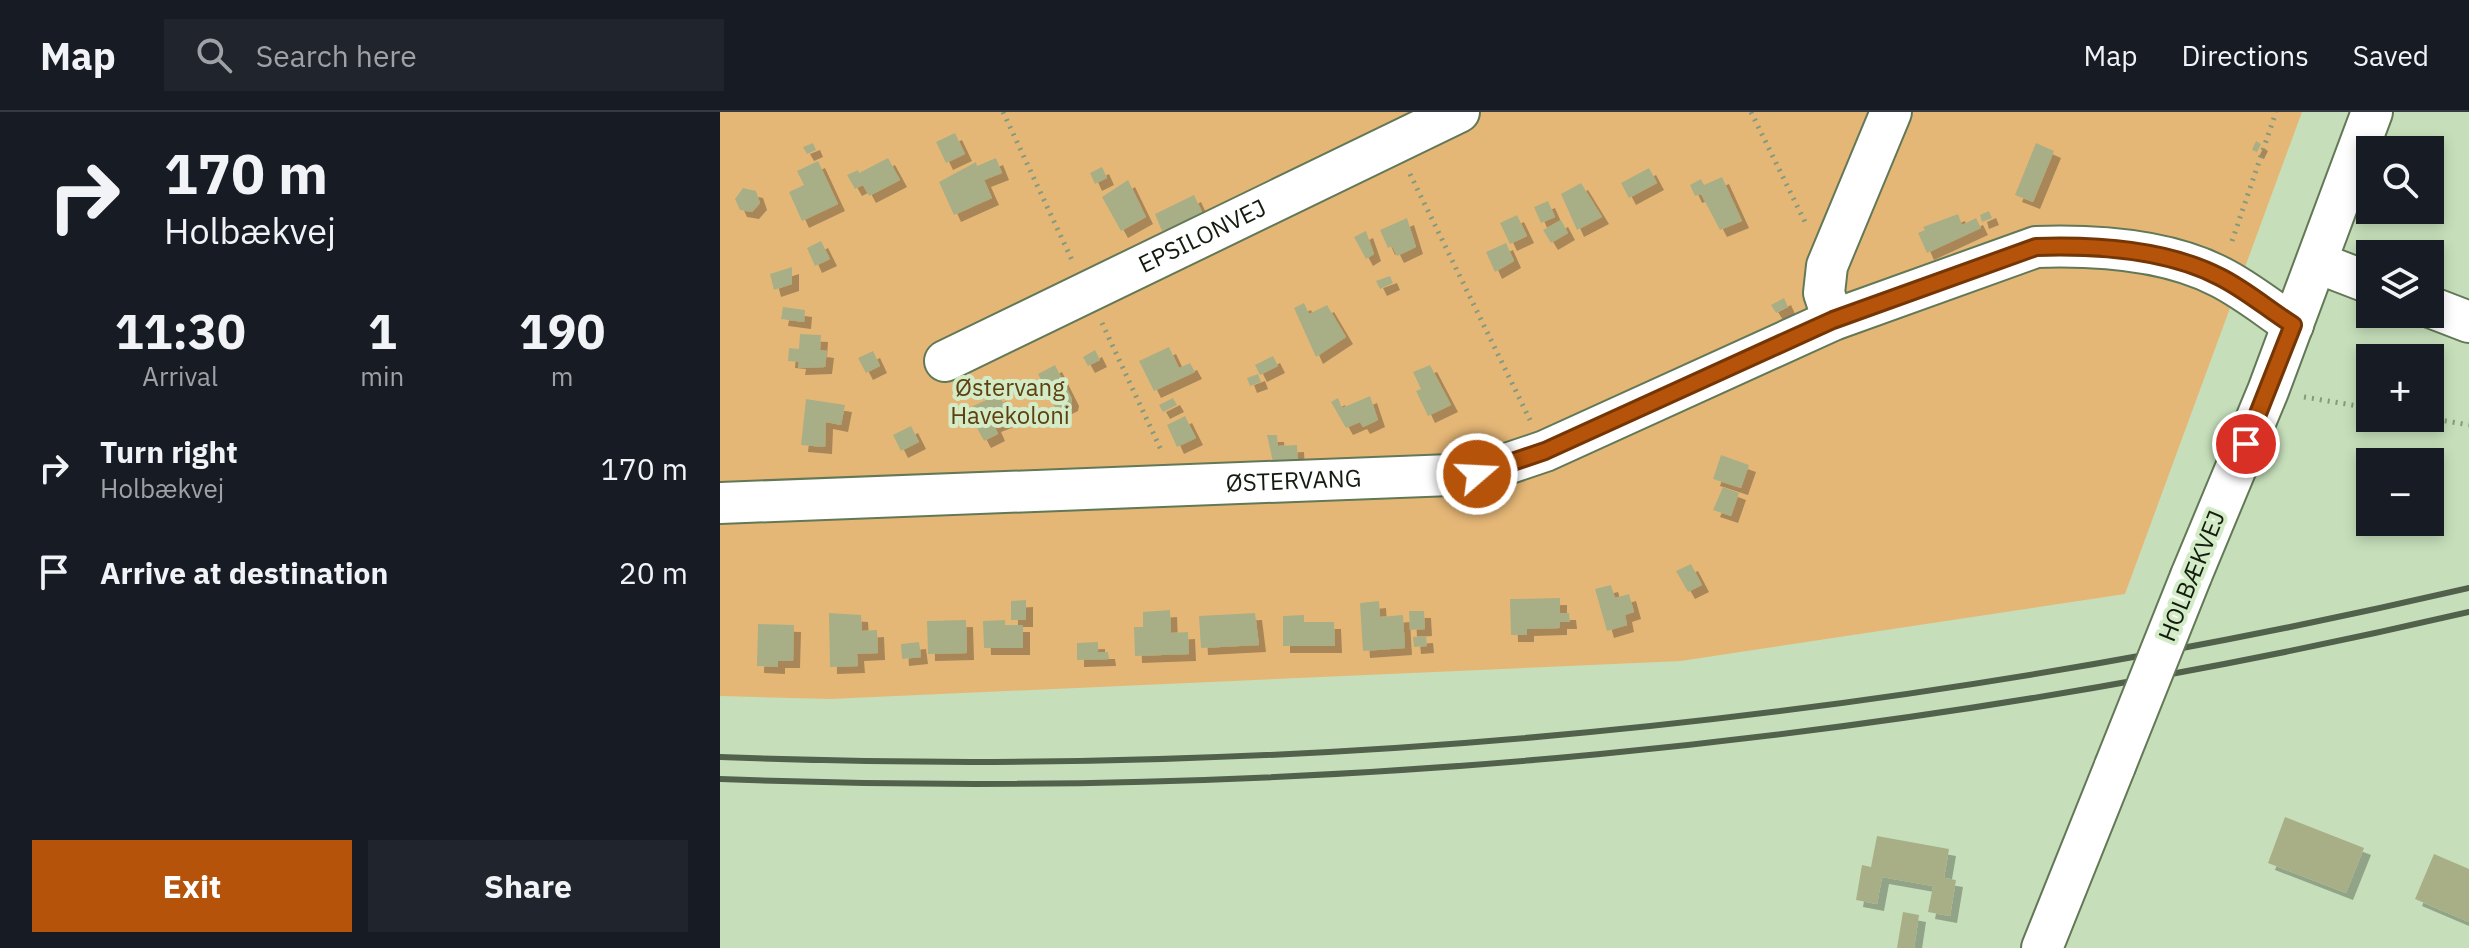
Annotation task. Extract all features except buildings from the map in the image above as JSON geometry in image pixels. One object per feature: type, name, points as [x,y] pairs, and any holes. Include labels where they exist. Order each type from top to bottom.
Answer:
[{"type":"street","name":"EPSILONVEJ","points":[[945,361],[1459,112]]},
{"type":"street","points":[[1833,320],[1824,293],[1827,266],[1891,112]]},
{"type":"street","name":"HOLBÆKVEJ","points":[[2042,948],[2268,391],[2372,112]]},
{"type":"street","name":"ØSTERVANG","points":[[720,503],[1477,474],[1545,451],[1833,320],[2036,247],[2070,246],[2155,255],[2220,276],[2293,325]]},
{"type":"street","points":[[2318,263],[2356,278]]},
{"type":"street","points":[[2444,312],[2469,322]]},
{"type":"path","points":[[1751,112],[1827,266]]},
{"type":"path","points":[[2220,276],[2276,112]]},
{"type":"path","points":[[1395,143],[1545,451]]},
{"type":"path","points":[[2268,391],[2356,406]]},
{"type":"path","points":[[2444,421],[2469,425]]},
{"type":"green space","name":"Østervang Havekoloni","points":[[720,112],[2302,112],[2125,594],[1681,661],[830,699],[720,696]]},
{"type":"railway","points":[[720,757],[941,762],[1161,759],[1381,749],[1600,731],[1819,706],[2036,674],[2253,634],[2469,588]]},
{"type":"railway","points":[[720,779],[940,784],[1161,781],[1381,771],[1600,754],[1819,729],[2037,697],[2253,658],[2469,612]]},
{"type":"route","points":[[1477,474],[1545,451],[1833,320],[2036,247],[2070,246],[2155,255],[2220,276],[2293,325],[2246,444]]}]
